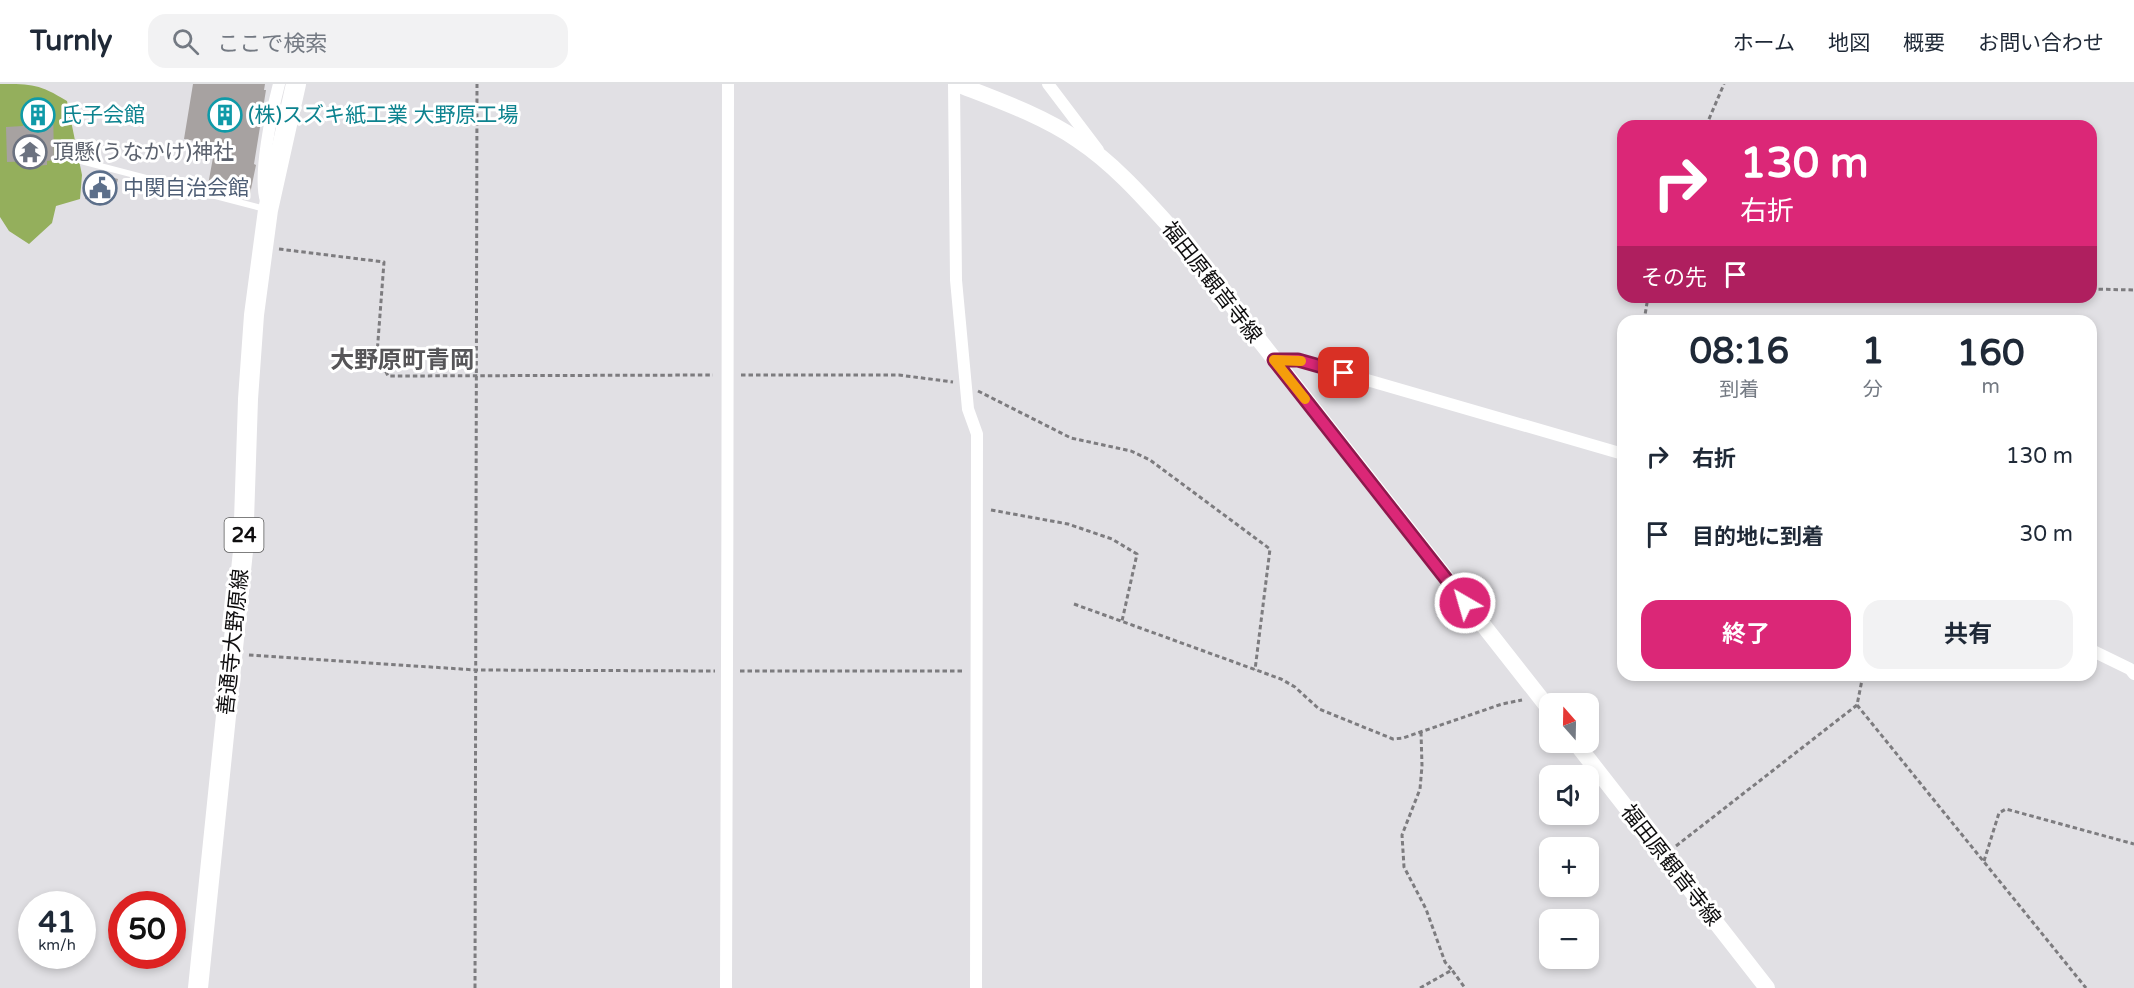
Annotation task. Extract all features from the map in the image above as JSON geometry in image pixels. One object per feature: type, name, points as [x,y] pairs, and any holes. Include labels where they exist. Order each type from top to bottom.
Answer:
[{"type":"main road","name":"善通寺大野原線","points":[[198,988],[243,551],[248,399],[254,315],[268,210],[296,84]]},
{"type":"main road","name":"福田原観音寺線","points":[[956,84],[1018,108],[1055,126],[1106,162],[1137,190],[1172,229],[1539,697]]},
{"type":"main road","name":"福田原観音寺線","points":[[1584,753],[1767,988]]},
{"type":"street","points":[[268,210],[263,191],[267,143],[279,84]]},
{"type":"street","points":[[726,988],[729,671],[726,375],[728,84]]},
{"type":"street","points":[[956,84],[956,280],[968,409],[977,434],[976,988]]},
{"type":"street","points":[[1048,84],[1106,162]]},
{"type":"street","points":[[1274,360],[1298,360],[1617,451]]},
{"type":"street","points":[[2097,653],[2130,669],[2134,674]]},
{"type":"lane","points":[[81,161],[268,210]]},
{"type":"path","points":[[475,988],[477,84]]},
{"type":"path","points":[[1709,120],[1724,84]]},
{"type":"path","points":[[263,247],[384,262],[377,354],[388,376],[899,375],[965,384],[1071,438],[1131,451],[1150,460],[1270,549],[1255,670]]},
{"type":"path","points":[[2097,289],[2134,290]]},
{"type":"path","points":[[977,507],[1068,524],[1112,539],[1137,554],[1122,621]]},
{"type":"path","points":[[1074,604],[1281,679],[1295,687],[1319,709],[1393,739],[1403,738],[1502,704],[1539,697]]},
{"type":"path","points":[[232,654],[476,670],[977,671]]},
{"type":"path","points":[[1664,855],[1857,705],[1862,681]]},
{"type":"path","points":[[1857,705],[2086,988]]},
{"type":"path","points":[[1421,732],[1420,789],[1402,835],[1404,867],[1426,909],[1445,962],[1465,988]]},
{"type":"path","points":[[1984,861],[2000,813],[2006,809],[2134,844]]},
{"type":"path","points":[[1420,988],[1452,970]]},
{"type":"green space","points":[[0,84],[35,86],[67,101],[82,175],[80,199],[56,206],[52,223],[29,244],[9,231],[0,217]]},
{"type":"building","name":"(株)スズキ紙工業 大野原工場","points":[[193,84],[265,84],[264,90],[266,90],[254,164],[256,165],[250,194],[208,185],[214,152],[212,151],[213,144],[184,139]]},
{"type":"building","points":[[53,106],[54,160],[47,161],[47,165],[35,166],[35,161],[7,162],[6,127],[23,126],[22,108]]},
{"type":"building","name":"中関自治会館","points":[[92,172],[118,179],[113,198],[107,196],[105,204],[85,199]]},
{"type":"slow traffic","points":[[1301,361],[1274,360],[1305,399]]},
{"type":"place","name":"氏子会館","points":[[38,115]]},
{"type":"place","name":"(株)スズキ紙工業 大野原工場","points":[[225,115]]},
{"type":"place","name":"頂懸(うなかけ)神社","points":[[30,152]]},
{"type":"place","name":"中関自治会館","points":[[100,188]]},
{"type":"district","name":"大野原町青岡","points":[[402,360]]},
{"type":"route","points":[[1344,373],[1298,360],[1274,360],[1465,603]]}]
